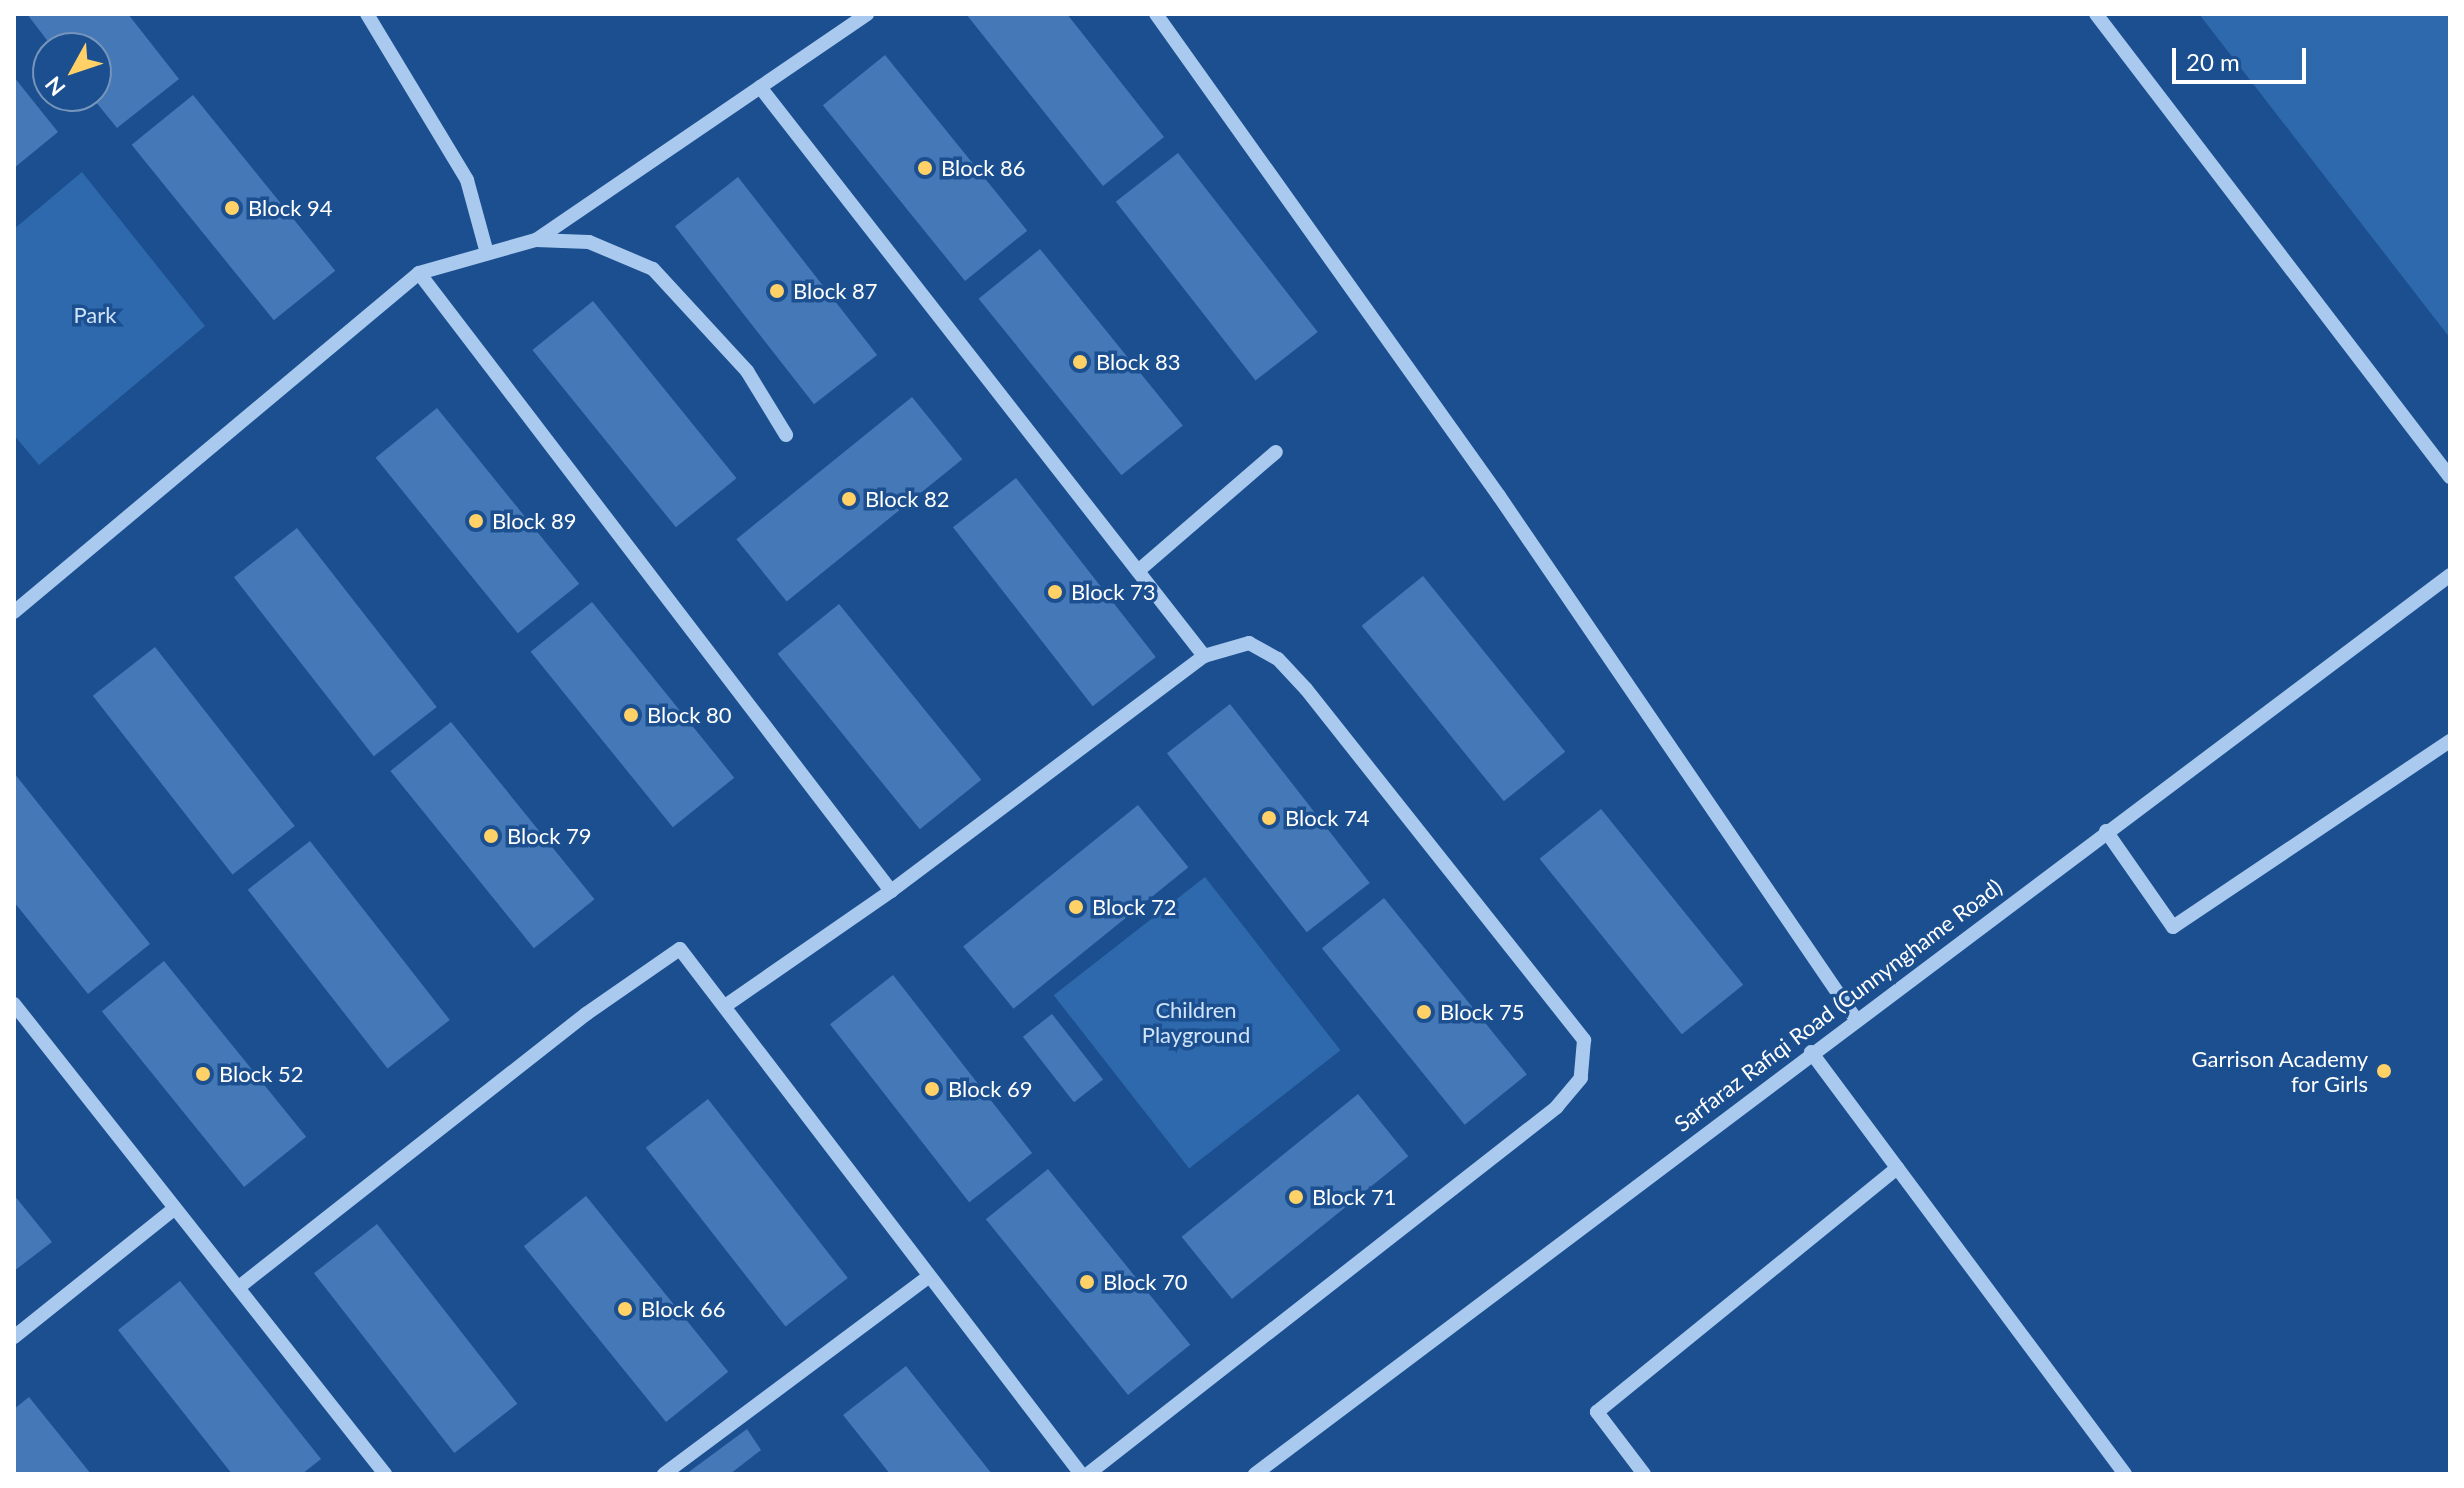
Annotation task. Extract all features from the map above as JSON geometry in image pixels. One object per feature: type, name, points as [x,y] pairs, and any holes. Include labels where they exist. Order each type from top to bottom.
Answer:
[{"type":"street","points":[[367,14],[467,180],[487,253]]},
{"type":"street","points":[[536,240],[867,14]]},
{"type":"street","points":[[1156,14],[1499,496],[1855,1018]]},
{"type":"street","points":[[2096,14],[2450,477]]},
{"type":"street","points":[[760,87],[1204,656]]},
{"type":"street","points":[[14,612],[419,273],[536,240],[589,242],[653,269],[747,371],[786,435]]},
{"type":"street","points":[[419,273],[891,891]]},
{"type":"street","points":[[1138,571],[1276,452]]},
{"type":"street","name":"Sarfaraz Rafiqi Road (Cunnynghame Road)","points":[[1255,1474],[1855,1018],[2450,575]]},
{"type":"street","points":[[725,1006],[891,891],[1204,656],[1249,643],[1288,669],[1584,1040],[1581,1078],[1557,1107],[1088,1474]]},
{"type":"street","points":[[2106,831],[2173,927],[2450,741]]},
{"type":"street","points":[[239,1287],[586,1014],[680,949],[927,1278],[1081,1474]]},
{"type":"street","points":[[14,1004],[385,1474]]},
{"type":"street","points":[[1811,1052],[2125,1474]]},
{"type":"street","points":[[1644,1474],[1597,1412],[1897,1168]]},
{"type":"street","points":[[14,1337],[175,1208]]},
{"type":"street","points":[[664,1474],[927,1278]]},
{"type":"green space","points":[[2199,14],[2450,14],[2450,338]]},
{"type":"green space","name":"Park","points":[[82,172],[205,326],[39,465],[14,435],[14,229]]},
{"type":"green space","name":"Children Playground","points":[[1205,877],[1340,1050],[1189,1169],[1054,995]]},
{"type":"building","points":[[27,14],[128,14],[179,79],[117,128],[104,112],[112,112],[112,32],[41,32]]},
{"type":"building","points":[[966,14],[1067,14],[1164,137],[1103,186]]},
{"type":"building","name":"Block 86","points":[[885,55],[1027,231],[965,281],[823,105]]},
{"type":"building","points":[[14,77],[32,100],[32,112],[42,112],[58,132],[14,168]]},
{"type":"building","name":"Block 94","points":[[193,95],[335,271],[274,320],[132,145]]},
{"type":"building","points":[[1178,153],[1318,332],[1256,381],[1116,202]]},
{"type":"building","name":"Block 87","points":[[738,177],[877,355],[814,404],[675,226]]},
{"type":"building","name":"Block 83","points":[[1040,249],[1183,425],[1121,475],[979,299]]},
{"type":"building","points":[[593,301],[736,478],[676,527],[532,350]]},
{"type":"building","name":"Block 82","points":[[912,397],[962,459],[787,601],[736,539]]},
{"type":"building","name":"Block 89","points":[[437,408],[579,584],[518,633],[376,458]]},
{"type":"building","name":"Block 73","points":[[1016,478],[1156,657],[1093,706],[953,527]]},
{"type":"building","points":[[297,528],[437,707],[374,756],[234,577]]},
{"type":"building","points":[[1423,576],[1565,752],[1504,801],[1362,626]]},
{"type":"building","name":"Block 80","points":[[592,602],[734,778],[673,827],[531,652]]},
{"type":"building","points":[[839,604],[981,780],[920,829],[778,654]]},
{"type":"building","points":[[155,647],[295,826],[233,875],[93,696]]},
{"type":"building","name":"Block 74","points":[[1230,704],[1370,883],[1307,932],[1167,753]]},
{"type":"building","name":"Block 79","points":[[451,722],[594,899],[534,948],[390,771]]},
{"type":"building","points":[[14,773],[150,944],[88,994],[14,902]]},
{"type":"building","name":"Block 72","points":[[1138,805],[1188,867],[1013,1009],[963,947]]},
{"type":"building","points":[[1601,809],[1743,985],[1682,1034],[1540,859]]},
{"type":"building","points":[[310,841],[450,1020],[388,1069],[248,890]]},
{"type":"building","name":"Block 75","points":[[1384,898],[1527,1074],[1465,1125],[1322,948]]},
{"type":"building","name":"Block 52","points":[[164,961],[306,1137],[244,1187],[102,1011]]},
{"type":"building","name":"Block 69","points":[[893,975],[1032,1153],[969,1202],[830,1024]]},
{"type":"building","points":[[1052,1014],[1103,1079],[1074,1102],[1023,1037]]},
{"type":"building","name":"Block 71","points":[[1358,1094],[1408,1156],[1232,1299],[1182,1237]]},
{"type":"building","points":[[708,1099],[848,1278],[786,1327],[646,1148]]},
{"type":"building","name":"Block 70","points":[[1048,1169],[1190,1345],[1128,1395],[986,1219]]},
{"type":"building","points":[[14,1195],[52,1242],[14,1271]]},
{"type":"building","name":"Block 66","points":[[586,1196],[728,1372],[666,1422],[524,1246]]},
{"type":"building","points":[[377,1224],[517,1404],[454,1453],[314,1273]]},
{"type":"building","points":[[180,1281],[321,1459],[302,1474],[232,1474],[118,1330]]},
{"type":"building","points":[[906,1366],[992,1474],[890,1474],[843,1415]]},
{"type":"building","points":[[29,1397],[91,1474],[14,1474],[14,1409]]},
{"type":"building","points":[[747,1429],[761,1450],[730,1474],[686,1474]]},
{"type":"place","name":"Block 86","points":[[925,168]]},
{"type":"place","name":"Block 94","points":[[232,208]]},
{"type":"place","name":"Block 87","points":[[777,291]]},
{"type":"place","name":"Block 83","points":[[1080,362]]},
{"type":"place","name":"Block 82","points":[[849,499]]},
{"type":"place","name":"Block 89","points":[[476,521]]},
{"type":"place","name":"Block 73","points":[[1055,592]]},
{"type":"place","name":"Block 80","points":[[631,715]]},
{"type":"place","name":"Block 74","points":[[1269,818]]},
{"type":"place","name":"Block 79","points":[[491,836]]},
{"type":"place","name":"Block 72","points":[[1076,907]]},
{"type":"place","name":"Block 75","points":[[1424,1012]]},
{"type":"place","name":"Garrison Academy for Girls","points":[[2384,1071]]},
{"type":"place","name":"Block 52","points":[[203,1074]]},
{"type":"place","name":"Block 69","points":[[932,1089]]},
{"type":"place","name":"Block 71","points":[[1296,1197]]},
{"type":"place","name":"Block 70","points":[[1087,1282]]},
{"type":"place","name":"Block 66","points":[[625,1309]]}]
